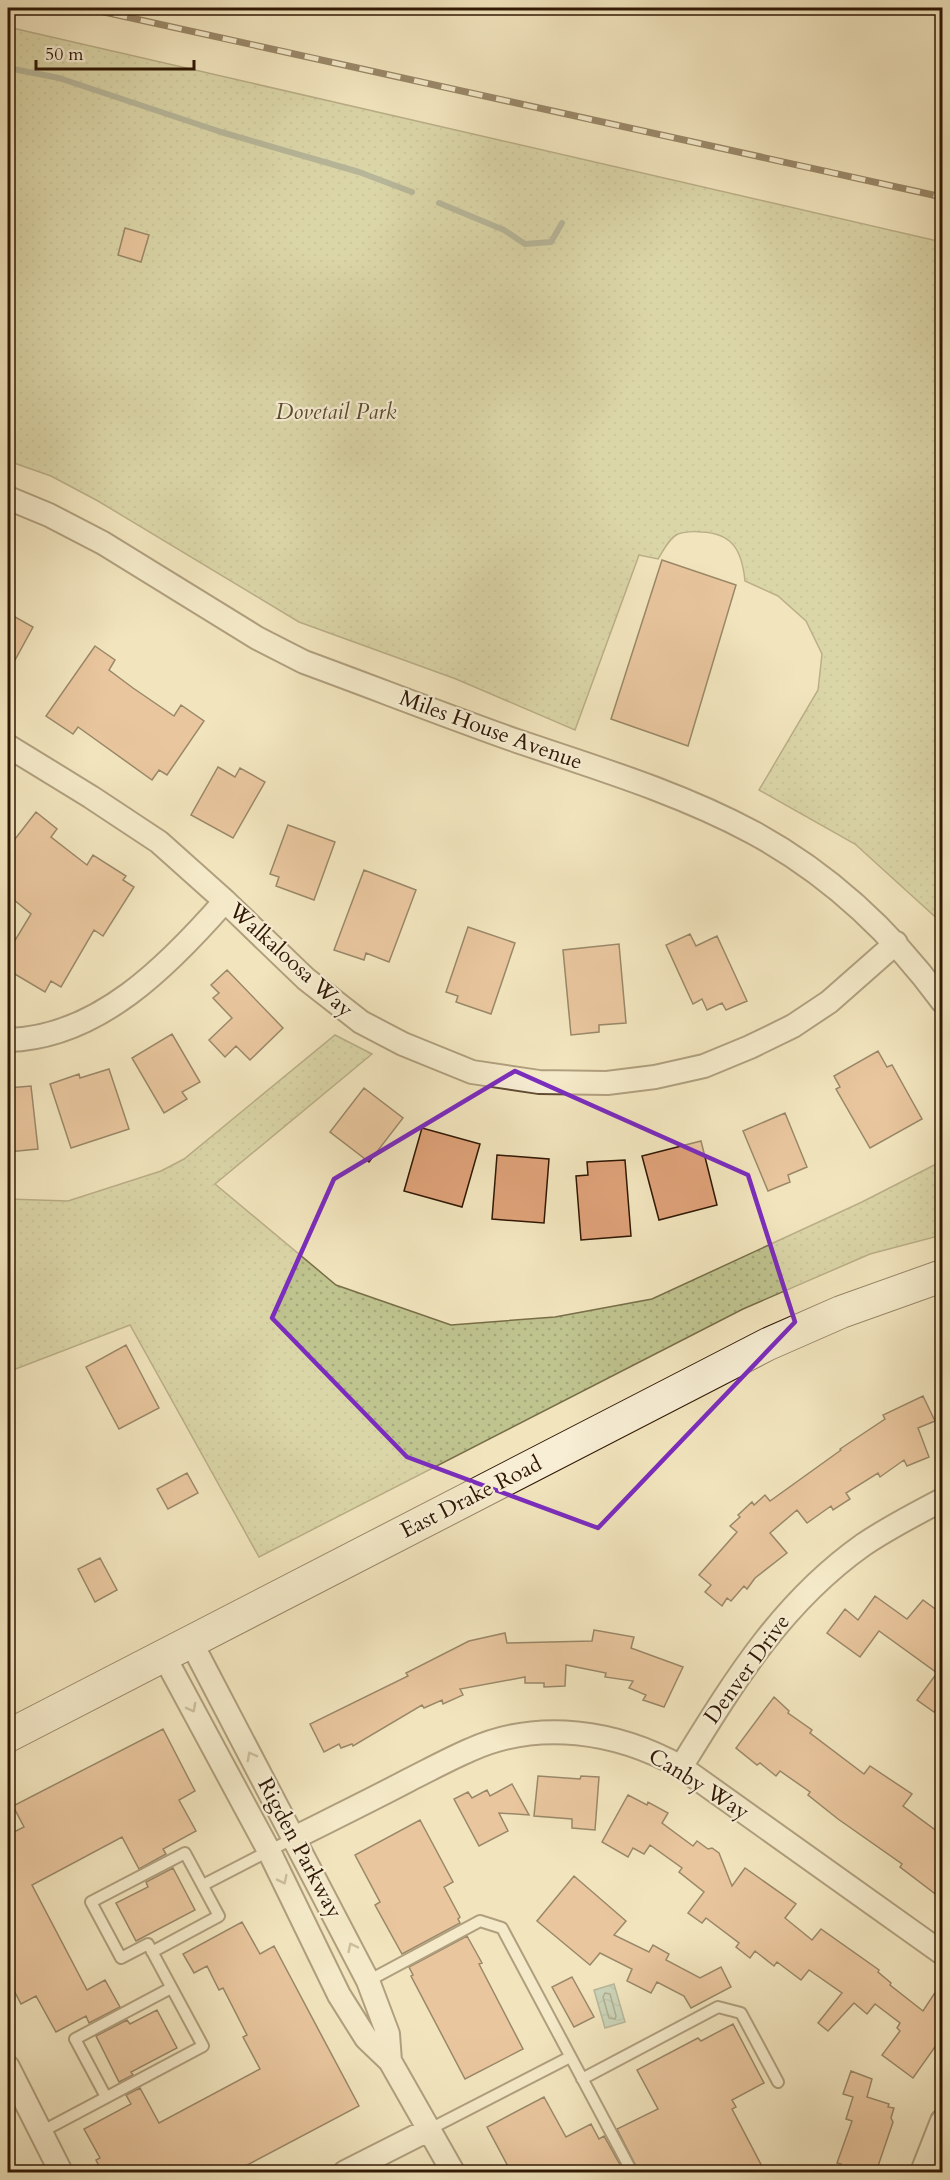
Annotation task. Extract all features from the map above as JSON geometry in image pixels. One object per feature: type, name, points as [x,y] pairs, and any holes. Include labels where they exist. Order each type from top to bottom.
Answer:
[{"type":"main road","name":"East Drake Road","points":[[8,1736],[768,1344],[841,1312],[942,1276]]},
{"type":"street","name":"Miles House Avenue","points":[[8,498],[50,515],[103,543],[257,638],[304,662],[698,806],[755,833],[827,882],[896,943],[942,1001]]},
{"type":"street","name":"Walkaloosa Way","points":[[8,746],[159,842],[225,901],[306,979],[361,1022],[403,1044],[472,1072],[539,1082],[607,1083],[655,1077],[704,1066],[793,1026],[829,1002],[896,943]]},
{"type":"street","points":[[8,1040],[24,1039],[69,1029],[105,1010],[148,978],[193,938],[225,901]]},
{"type":"street","name":"Denver Drive","points":[[681,1767],[750,1659],[781,1619],[816,1583],[862,1546],[897,1523],[942,1500]]},
{"type":"street","name":"Rigden Parkway","points":[[191,1642],[368,1981],[388,2034],[390,2061]]},
{"type":"street","name":"Rigden Parkway","points":[[164,1656],[269,1851],[339,1995],[366,2037],[390,2061],[453,2172]]},
{"type":"street","name":"Canby Way","points":[[294,1838],[471,1749],[506,1738],[547,1733],[598,1735],[633,1744],[681,1767],[942,1953]]},
{"type":"street","points":[[8,2067],[61,2172]]},
{"type":"street","points":[[922,2172],[942,2121]]},
{"type":"street","points":[[345,2172],[430,2129]]},
{"type":"lane","points":[[203,1885],[294,1838]]},
{"type":"lane","points":[[41,2132],[202,2046],[171,1988],[152,1952],[148,1944],[121,1958],[91,1902],[185,1853],[219,1916],[152,1952]]},
{"type":"lane","points":[[368,1981],[480,1921],[502,1928],[632,2172]]},
{"type":"lane","points":[[106,2097],[75,2039],[171,1988]]},
{"type":"lane","points":[[582,2079],[718,2007],[741,2013],[778,2082]]},
{"type":"lane","points":[[430,2129],[570,2057]]},
{"type":"highlighted area","points":[[515,1071],[748,1175],[795,1322],[598,1528],[407,1457],[272,1318],[334,1179]]},
{"type":"green space","name":"Dovetail Park","points":[[8,27],[942,242],[942,923],[855,844],[759,790],[818,690],[822,654],[806,621],[778,596],[745,581],[738,553],[728,540],[721,536],[699,532],[680,533],[669,542],[658,559],[639,555],[575,730],[456,679],[299,622],[98,501],[51,476],[8,461]]},
{"type":"green space","points":[[335,1035],[372,1054],[215,1184],[336,1285],[451,1325],[555,1317],[652,1299],[862,1202],[942,1161],[942,1235],[870,1254],[743,1309],[259,1557],[130,1325],[8,1372],[8,1199],[68,1201],[161,1171],[184,1159]]},
{"type":"water","points":[[614,1984],[625,2022],[605,2028],[594,1990]]},
{"type":"building","points":[[125,228],[149,235],[141,262],[118,255]]},
{"type":"building","points":[[662,560],[736,585],[688,746],[611,719]]},
{"type":"building","points":[[8,613],[33,627],[8,673]]},
{"type":"building","points":[[95,646],[115,660],[109,670],[133,688],[174,716],[181,705],[204,721],[167,775],[159,770],[152,780],[78,727],[73,734],[46,716]]},
{"type":"building","points":[[218,767],[235,777],[240,768],[265,782],[233,838],[191,815]]},
{"type":"building","points":[[36,812],[57,829],[51,837],[87,865],[93,855],[126,876],[123,880],[134,887],[103,936],[94,930],[61,987],[51,981],[45,992],[8,970],[8,952],[31,914],[8,895],[8,848]]},
{"type":"building","points":[[288,825],[335,842],[314,900],[276,886],[279,877],[270,874]]},
{"type":"building","points":[[364,870],[416,890],[389,962],[366,953],[364,960],[334,950]]},
{"type":"building","points":[[468,927],[515,943],[491,1014],[456,1002],[458,996],[446,992]]},
{"type":"building","points":[[690,934],[696,946],[717,936],[747,1001],[726,1010],[722,1003],[707,1010],[702,999],[693,1004],[666,945]]},
{"type":"building","points":[[619,944],[626,1023],[599,1025],[599,1032],[571,1035],[563,950]]},
{"type":"building","points":[[227,970],[283,1028],[250,1060],[236,1046],[225,1057],[209,1040],[232,1018],[213,998],[219,993],[211,985]]},
{"type":"building","points":[[172,1034],[200,1082],[182,1092],[187,1099],[164,1113],[132,1058]]},
{"type":"building","points":[[878,1051],[887,1067],[892,1065],[922,1119],[870,1148],[836,1089],[840,1087],[834,1076]]},
{"type":"building","points":[[109,1069],[129,1129],[71,1148],[50,1084],[79,1074],[80,1078]]},
{"type":"building","points":[[31,1086],[38,1149],[8,1152],[8,1088]]},
{"type":"building","points":[[364,1088],[403,1118],[369,1162],[330,1132]]},
{"type":"building","points":[[785,1113],[807,1167],[788,1175],[790,1182],[768,1191],[743,1131]]},
{"type":"building","points":[[422,1128],[480,1144],[462,1207],[404,1191]]},
{"type":"building","points":[[701,1141],[717,1205],[659,1220],[642,1156]]},
{"type":"building","points":[[497,1155],[549,1159],[544,1223],[492,1219]]},
{"type":"building","points":[[625,1160],[631,1236],[581,1240],[576,1176],[588,1175],[587,1162]]},
{"type":"building","points":[[126,1345],[159,1408],[119,1429],[86,1367]]},
{"type":"building","points":[[923,1396],[935,1421],[918,1428],[929,1457],[907,1466],[904,1460],[880,1477],[878,1473],[846,1493],[850,1499],[833,1510],[831,1506],[807,1523],[797,1510],[770,1533],[787,1553],[755,1578],[747,1589],[744,1586],[731,1601],[727,1598],[722,1606],[705,1592],[711,1585],[699,1575],[737,1532],[730,1526],[752,1502],[754,1505],[765,1495],[770,1501],[885,1419],[883,1415]]},
{"type":"building","points":[[187,1473],[198,1493],[168,1509],[157,1489]]},
{"type":"building","points":[[100,1558],[117,1590],[95,1602],[78,1569]]},
{"type":"building","points":[[875,1596],[907,1619],[923,1600],[942,1614],[942,1703],[934,1712],[917,1700],[937,1673],[879,1631],[860,1657],[827,1633],[845,1609],[858,1620]]},
{"type":"building","points":[[594,1630],[634,1637],[631,1648],[683,1667],[664,1707],[643,1700],[646,1695],[629,1688],[633,1681],[605,1677],[606,1673],[566,1665],[565,1686],[544,1687],[544,1683],[525,1683],[525,1677],[460,1689],[463,1695],[443,1704],[442,1700],[424,1708],[422,1705],[353,1746],[352,1744],[341,1748],[339,1744],[324,1752],[310,1724],[408,1676],[406,1673],[469,1641],[505,1633],[507,1643],[592,1641]]},
{"type":"building","points":[[774,1697],[789,1711],[788,1713],[812,1730],[810,1733],[864,1774],[870,1766],[912,1794],[903,1806],[942,1835],[942,1899],[900,1867],[902,1864],[808,1795],[810,1792],[780,1771],[776,1776],[760,1763],[757,1765],[736,1748]]},
{"type":"building","points":[[163,1729],[195,1791],[179,1800],[196,1831],[163,1849],[166,1854],[139,1869],[122,1837],[32,1885],[87,1990],[105,1980],[120,2007],[89,2023],[86,2016],[56,2032],[36,1996],[21,2004],[8,1979],[8,1835],[24,1827],[13,1806]]},
{"type":"building","points":[[538,1776],[580,1779],[581,1776],[599,1777],[595,1830],[572,1828],[572,1819],[534,1816]]},
{"type":"building","points":[[512,1784],[529,1815],[499,1813],[508,1831],[479,1846],[454,1799],[468,1792],[472,1798],[487,1790],[490,1796]]},
{"type":"building","points":[[628,1795],[647,1805],[648,1802],[668,1813],[662,1823],[693,1846],[697,1841],[719,1853],[732,1886],[745,1868],[796,1904],[785,1918],[812,1940],[821,1929],[879,1970],[878,1972],[891,1983],[890,1985],[923,2011],[942,1982],[942,2037],[913,2078],[882,2055],[900,2031],[897,2028],[900,2023],[875,2004],[867,2014],[854,2003],[828,2031],[818,2023],[842,1993],[809,1970],[801,1980],[777,1962],[774,1966],[755,1951],[750,1958],[736,1947],[739,1943],[706,1918],[702,1923],[688,1913],[704,1892],[679,1872],[682,1868],[650,1845],[644,1854],[633,1848],[628,1857],[602,1842]]},
{"type":"building","points":[[420,1820],[453,1882],[444,1887],[460,1917],[458,1919],[460,1923],[402,1954],[375,1905],[380,1902],[355,1855]]},
{"type":"building","points":[[173,1868],[195,1910],[136,1941],[116,1903],[148,1887],[146,1882]]},
{"type":"building","points":[[574,1876],[626,1921],[614,1935],[649,1952],[653,1945],[669,1954],[666,1960],[700,1978],[721,1967],[731,1987],[691,2008],[684,1996],[657,1982],[651,1993],[627,1981],[632,1969],[600,1953],[590,1965],[537,1921]]},
{"type":"building","points":[[242,1922],[260,1954],[274,1946],[359,2106],[234,2172],[102,2172],[96,2160],[100,2158],[84,2129],[131,2104],[126,2095],[140,2088],[159,2123],[260,2069],[243,2037],[247,2035],[223,1988],[219,1990],[207,1966],[194,1973],[183,1954]]},
{"type":"building","points":[[467,1936],[523,2049],[465,2079],[411,1976],[413,1975],[409,1967]]},
{"type":"building","points":[[572,1977],[594,2017],[574,2027],[552,1987]]},
{"type":"building","points":[[157,2010],[177,2048],[131,2072],[133,2075],[119,2082],[96,2036],[127,2020],[130,2024]]},
{"type":"building","points":[[733,2024],[764,2083],[732,2100],[736,2107],[732,2109],[765,2172],[639,2172],[617,2129],[658,2109],[637,2070],[698,2038],[701,2041]]},
{"type":"building","points":[[851,2071],[872,2079],[867,2097],[889,2104],[888,2107],[894,2108],[891,2118],[893,2122],[876,2172],[837,2172],[841,2164],[837,2163],[852,2121],[846,2119],[853,2097],[843,2094]]},
{"type":"building","points":[[544,2097],[566,2137],[591,2124],[599,2139],[604,2136],[624,2172],[511,2172],[487,2127]]},
{"type":"waterway","points":[[8,68],[59,78],[221,132],[359,172],[412,192]]},
{"type":"waterway","points":[[439,203],[504,230],[525,244],[551,242],[562,223]]},
{"type":"railway","points":[[86,8],[942,197]]}]
